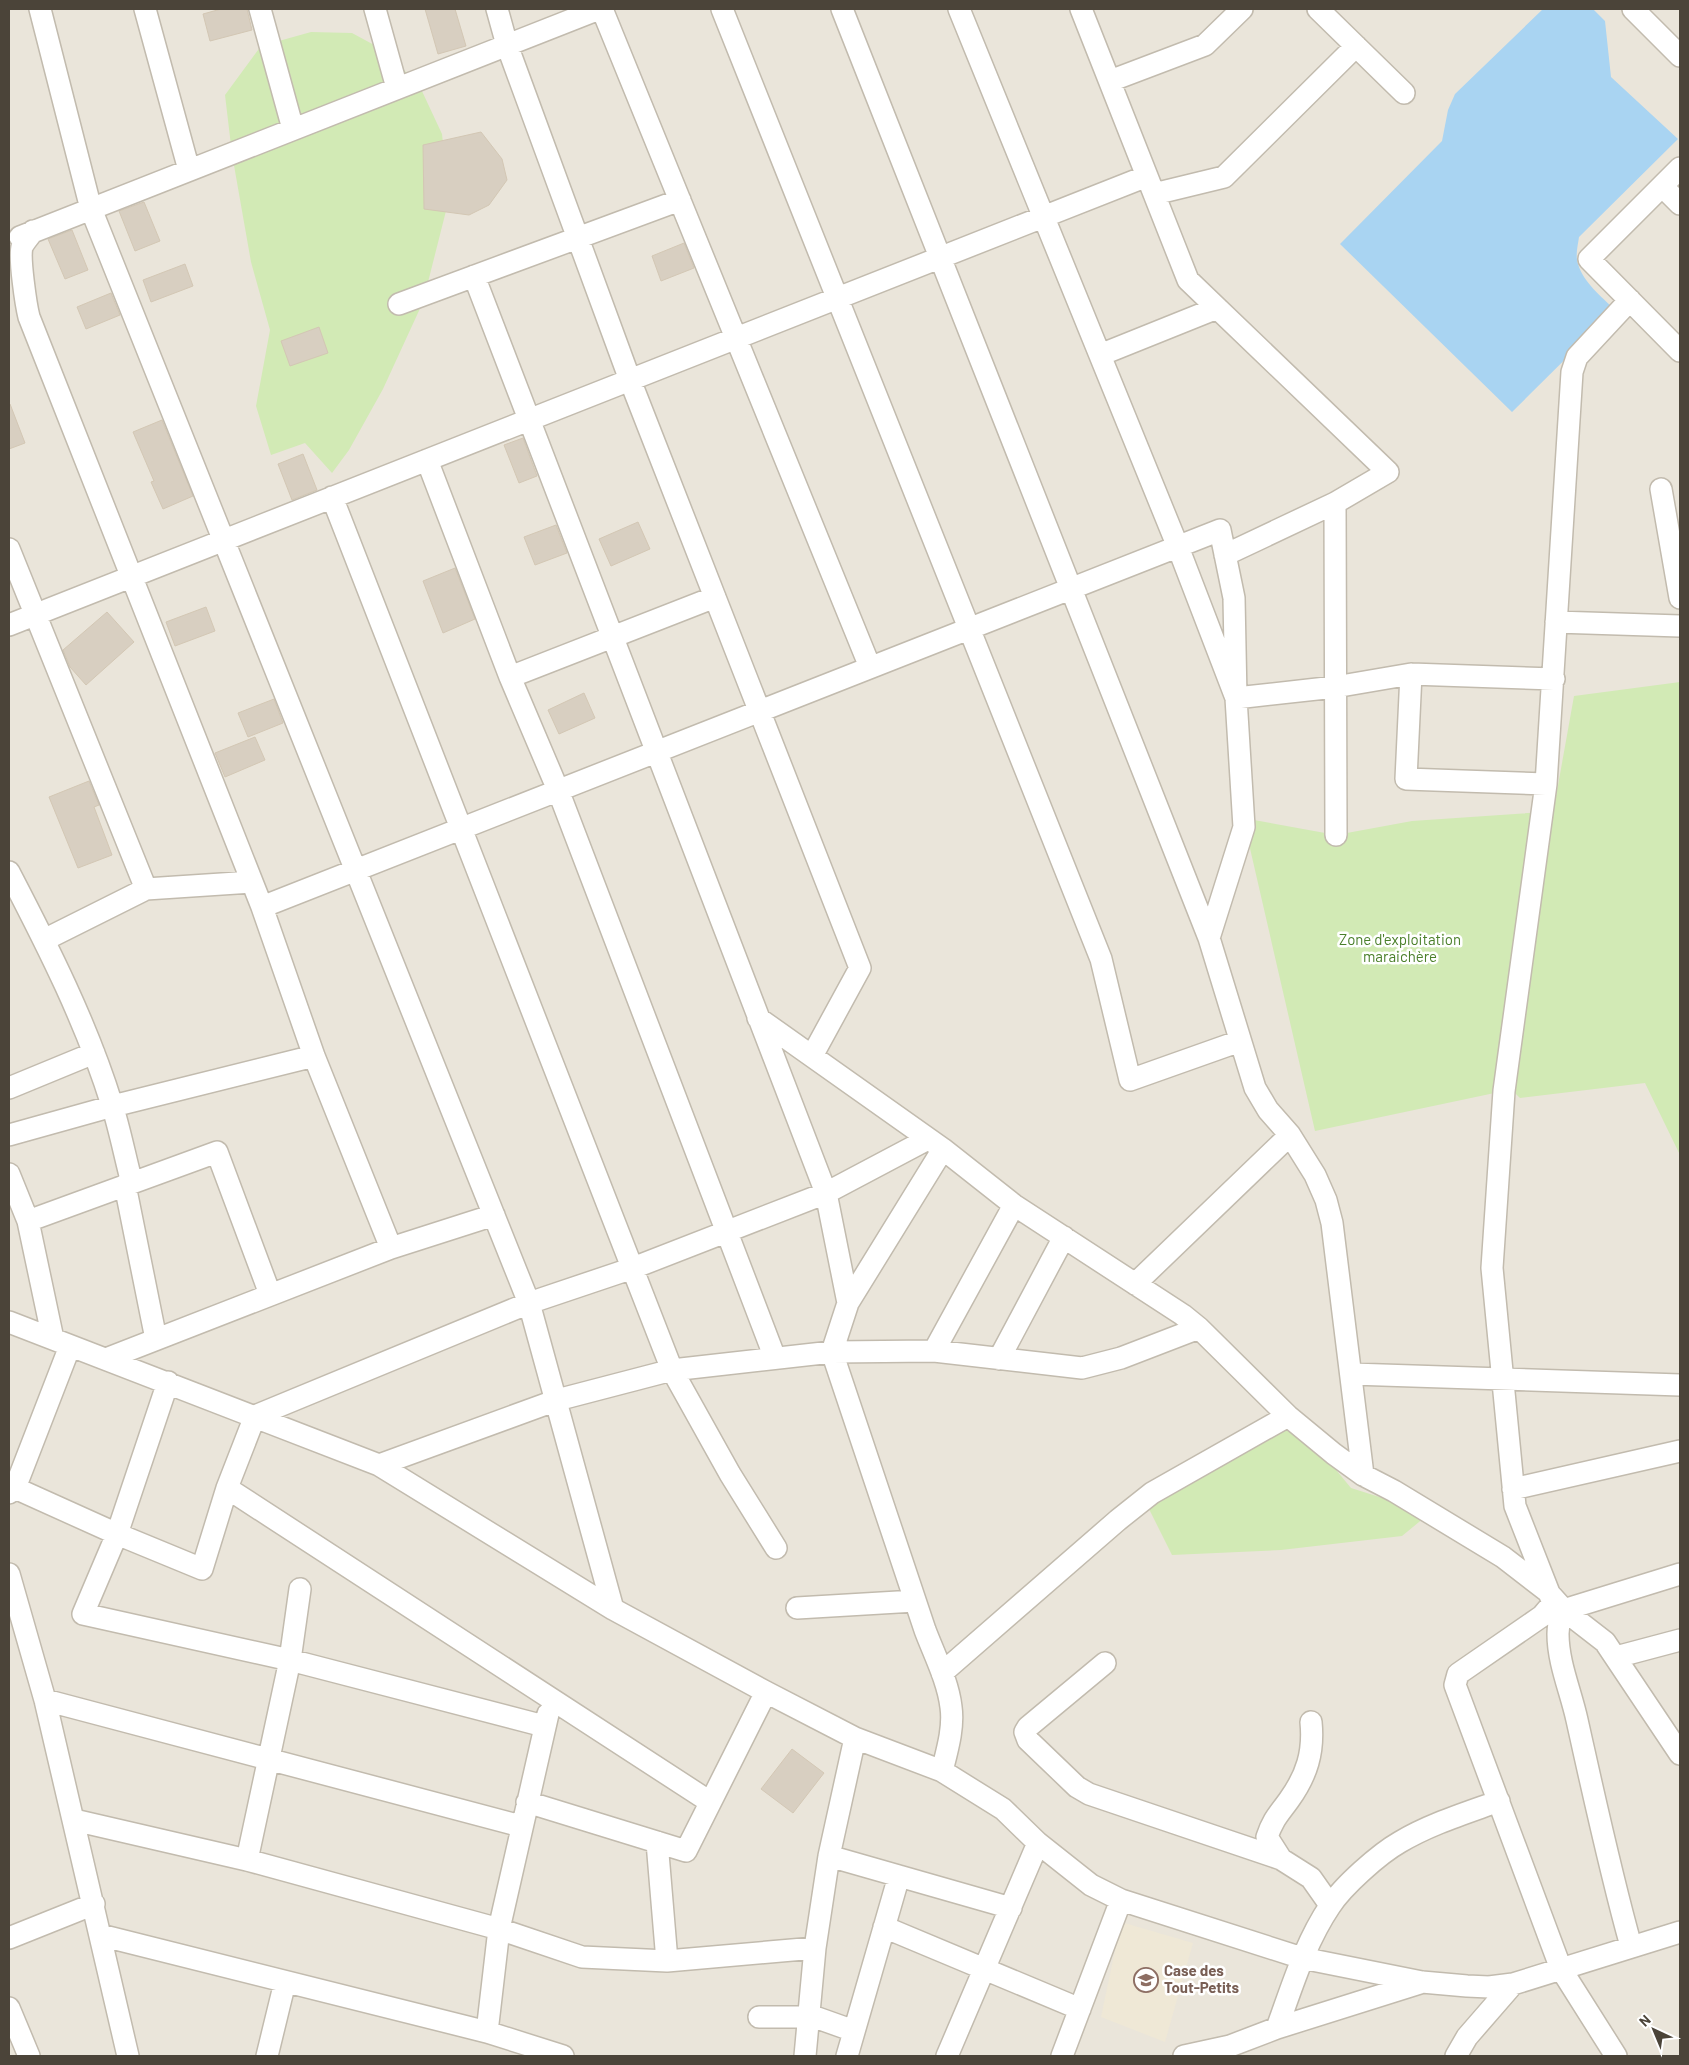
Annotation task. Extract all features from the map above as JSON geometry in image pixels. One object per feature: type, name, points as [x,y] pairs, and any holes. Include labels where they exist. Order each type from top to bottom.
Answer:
[{"type":"street","points":[[40,9],[91,208],[529,1303],[614,1609]]},
{"type":"street","points":[[145,9],[189,170]]},
{"type":"street","points":[[260,9],[293,129]]},
{"type":"street","points":[[375,9],[397,88]]},
{"type":"street","points":[[497,9],[508,45],[630,380],[860,968],[812,1056]]},
{"type":"street","points":[[9,241],[600,9],[680,200],[870,668]]},
{"type":"street","points":[[722,9],[1101,960],[1130,1080],[1240,1041]]},
{"type":"street","points":[[842,9],[1209,938],[1258,1094],[1268,1110],[1290,1135],[1315,1175],[1326,1200],[1332,1224],[1363,1474]]},
{"type":"street","points":[[959,9],[1178,546],[1236,698]]},
{"type":"street","points":[[1081,9],[1188,280],[1388,472],[1335,503],[1225,555]]},
{"type":"street","points":[[1110,81],[1205,45],[1242,9]]},
{"type":"street","points":[[1318,9],[1404,93]]},
{"type":"street","points":[[1633,9],[1680,56]]},
{"type":"street","points":[[9,625],[1044,216],[1150,185],[1224,176],[1356,46]]},
{"type":"street","points":[[1680,168],[1589,259],[1680,350]]},
{"type":"street","points":[[1662,186],[1680,204]]},
{"type":"street","points":[[399,304],[680,200]]},
{"type":"street","points":[[33,231],[22,246],[27,308],[262,907],[314,1056],[391,1248]]},
{"type":"street","points":[[474,276],[826,1193],[848,1303]]},
{"type":"street","points":[[1616,2056],[1561,1969],[1455,1685],[1458,1674],[1542,1616],[1553,1603],[1547,1592],[1515,1506],[1492,1268],[1503,1100],[1546,784],[1572,372],[1577,357],[1630,300]]},
{"type":"street","points":[[1100,355],[1217,308]]},
{"type":"street","points":[[427,460],[510,677],[558,790],[775,1358]]},
{"type":"street","points":[[1661,489],[1680,598]]},
{"type":"street","points":[[332,497],[672,1370],[730,1474],[776,1548]]},
{"type":"street","points":[[1335,503],[1336,835]]},
{"type":"street","points":[[262,907],[1220,530],[1234,598],[1236,698],[1244,826],[1209,938]]},
{"type":"street","points":[[9,549],[146,889]]},
{"type":"street","points":[[510,677],[715,598]]},
{"type":"street","points":[[1556,622],[1680,626]]},
{"type":"street","points":[[1236,698],[1335,687],[1412,674],[1554,679]]},
{"type":"street","points":[[1412,674],[1406,779],[1546,784]]},
{"type":"street","points":[[9,872],[44,940],[94,1053],[113,1106],[156,1339]]},
{"type":"street","points":[[44,940],[146,889],[252,882]]},
{"type":"street","points":[[758,1018],[935,1144],[1014,1204],[1183,1315],[1199,1328],[1288,1416],[1334,1454],[1363,1474],[1503,1557],[1547,1592],[1565,1611],[1604,1642],[1616,1657],[1680,1754]]},
{"type":"street","points":[[9,1088],[94,1053]]},
{"type":"street","points":[[9,1135],[113,1106],[314,1056]]},
{"type":"street","points":[[1135,1284],[1290,1135]]},
{"type":"street","points":[[9,1174],[28,1221],[61,1342],[12,1490],[202,1569],[227,1488],[255,1416],[529,1303],[633,1268],[826,1193],[935,1144]]},
{"type":"street","points":[[935,1144],[848,1303],[832,1352],[915,1600],[942,1673],[951,1707],[949,1742],[942,1771]]},
{"type":"street","points":[[28,1221],[217,1152],[270,1294]]},
{"type":"street","points":[[934,1351],[1014,1204]]},
{"type":"street","points":[[106,1359],[391,1248],[494,1215]]},
{"type":"street","points":[[999,1359],[1064,1237]]},
{"type":"street","points":[[9,1322],[379,1465],[614,1609],[766,1692],[856,1738],[942,1771],[1003,1809],[1038,1843],[1090,1885],[1121,1900],[1302,1958],[1422,1982],[1467,1986],[1489,1987],[1514,1984],[1680,1932]]},
{"type":"street","points":[[379,1465],[557,1400],[672,1370],[832,1352],[934,1351],[1082,1368],[1122,1358],[1199,1328]]},
{"type":"street","points":[[1352,1374],[1680,1385]]},
{"type":"street","points":[[168,1382],[116,1534],[83,1614],[290,1660],[544,1726]]},
{"type":"street","points":[[942,1673],[1118,1520],[1152,1493],[1288,1416]]},
{"type":"street","points":[[1513,1489],[1680,1451]]},
{"type":"street","points":[[227,1488],[710,1802]]},
{"type":"street","points":[[9,1574],[17,1631],[45,1700],[128,2056]]},
{"type":"street","points":[[1632,1946],[1610,1870],[1559,1645],[1558,1623],[1565,1611],[1587,1601],[1680,1574]]},
{"type":"street","points":[[247,1860],[290,1660],[300,1590]]},
{"type":"street","points":[[797,1608],[915,1600]]},
{"type":"street","points":[[1616,1657],[1680,1640]]},
{"type":"street","points":[[1105,1663],[1028,1727],[1024,1732],[1028,1740],[1077,1787],[1089,1794],[1281,1859],[1311,1878],[1330,1905]]},
{"type":"street","points":[[528,1802],[686,1851],[766,1692]]},
{"type":"street","points":[[45,1700],[521,1826]]},
{"type":"street","points":[[487,2032],[499,1929],[544,1726],[552,1700]]},
{"type":"street","points":[[1281,1859],[1268,1837],[1272,1821],[1290,1798],[1307,1769],[1313,1741],[1311,1722]]},
{"type":"street","points":[[805,2056],[815,1948],[829,1856],[856,1738]]},
{"type":"street","points":[[1277,2028],[1302,1958],[1330,1905],[1369,1864],[1400,1842],[1429,1828],[1498,1801]]},
{"type":"street","points":[[74,1820],[247,1860],[499,1929],[582,1957],[667,1961],[815,1948]]},
{"type":"street","points":[[657,1842],[667,1961]]},
{"type":"street","points":[[947,2056],[1038,1843]]},
{"type":"street","points":[[829,1856],[1011,1908]]},
{"type":"street","points":[[847,2056],[899,1876]]},
{"type":"street","points":[[1062,2056],[1121,1900]]},
{"type":"street","points":[[9,1938],[94,1904]]},
{"type":"street","points":[[884,1927],[1080,2009]]},
{"type":"street","points":[[100,1935],[487,2032],[563,2056]]},
{"type":"street","points":[[267,2056],[285,1982]]},
{"type":"street","points":[[1196,2055],[1234,2051],[1277,2028],[1422,1982]]},
{"type":"street","points":[[1456,2056],[1467,2037],[1514,1984]]},
{"type":"street","points":[[9,2008],[29,2056]]},
{"type":"street","points":[[759,2017],[798,2017],[809,2015],[854,2031]]},
{"type":"shaded area","points":[[9,9],[1680,9],[1680,2056],[9,2056]]},
{"type":"shaded area","name":"Case des Tout-Petits","points":[[1121,1922],[1193,1943],[1165,2042],[1101,2017]]},
{"type":"green space","points":[[311,32],[352,33],[389,53],[421,89],[442,134],[449,199],[423,302],[383,389],[349,450],[332,473],[305,443],[271,455],[256,406],[270,330],[251,262],[232,154],[225,95],[261,46]]},
{"type":"green space","name":"Zone d'exploitation maraichère","points":[[1680,682],[1680,1155],[1645,1083],[1520,1098],[1505,1083],[1504,1091],[1315,1131],[1243,818],[1336,835],[1412,821],[1543,812],[1508,1065],[1574,696]]},
{"type":"green space","points":[[1298,1424],[1351,1488],[1430,1513],[1402,1536],[1281,1550],[1172,1555],[1144,1499]]},
{"type":"water","points":[[1543,9],[1593,9],[1605,21],[1611,77],[1678,139],[1579,237],[1577,257],[1580,271],[1594,289],[1615,310],[1512,412],[1340,244],[1442,141],[1448,110],[1455,94]]},
{"type":"building","points":[[221,9],[247,9],[252,30],[210,41],[203,14]]},
{"type":"building","points":[[425,9],[455,9],[466,46],[438,54]]},
{"type":"building","points":[[481,132],[502,159],[507,180],[489,205],[469,215],[424,209],[423,145]]},
{"type":"building","points":[[144,202],[160,241],[135,251],[119,211]]},
{"type":"building","points":[[72,230],[88,270],[65,279],[48,239]]},
{"type":"building","points":[[684,243],[694,268],[661,281],[652,256]]},
{"type":"building","points":[[185,264],[193,286],[151,302],[143,280]]},
{"type":"building","points":[[111,293],[120,315],[86,329],[77,307]]},
{"type":"building","points":[[319,327],[328,353],[290,366],[281,341]]},
{"type":"building","points":[[9,404],[25,443],[9,449]]},
{"type":"building","points":[[162,420],[193,496],[163,509],[151,482],[154,481],[133,432]]},
{"type":"building","points":[[523,438],[537,476],[519,483],[504,445]]},
{"type":"building","points":[[303,454],[317,490],[292,500],[278,464]]},
{"type":"building","points":[[638,522],[650,549],[611,566],[599,539]]},
{"type":"building","points":[[556,525],[567,553],[535,565],[524,537]]},
{"type":"building","points":[[455,568],[475,619],[443,633],[423,581]]},
{"type":"building","points":[[206,607],[215,631],[175,646],[166,622]]},
{"type":"building","points":[[107,612],[134,642],[86,685],[70,667],[63,650]]},
{"type":"building","points":[[584,693],[595,718],[559,734],[548,710]]},
{"type":"building","points":[[274,699],[283,723],[248,737],[238,713]]},
{"type":"building","points":[[255,737],[265,760],[225,777],[215,753]]},
{"type":"building","points":[[89,781],[99,805],[94,807],[112,855],[78,868],[49,797]]},
{"type":"building","points":[[792,1749],[824,1773],[793,1813],[761,1789]]},
{"type":"place","name":"Case des Tout-Petits","points":[[1146,1980]]}]
